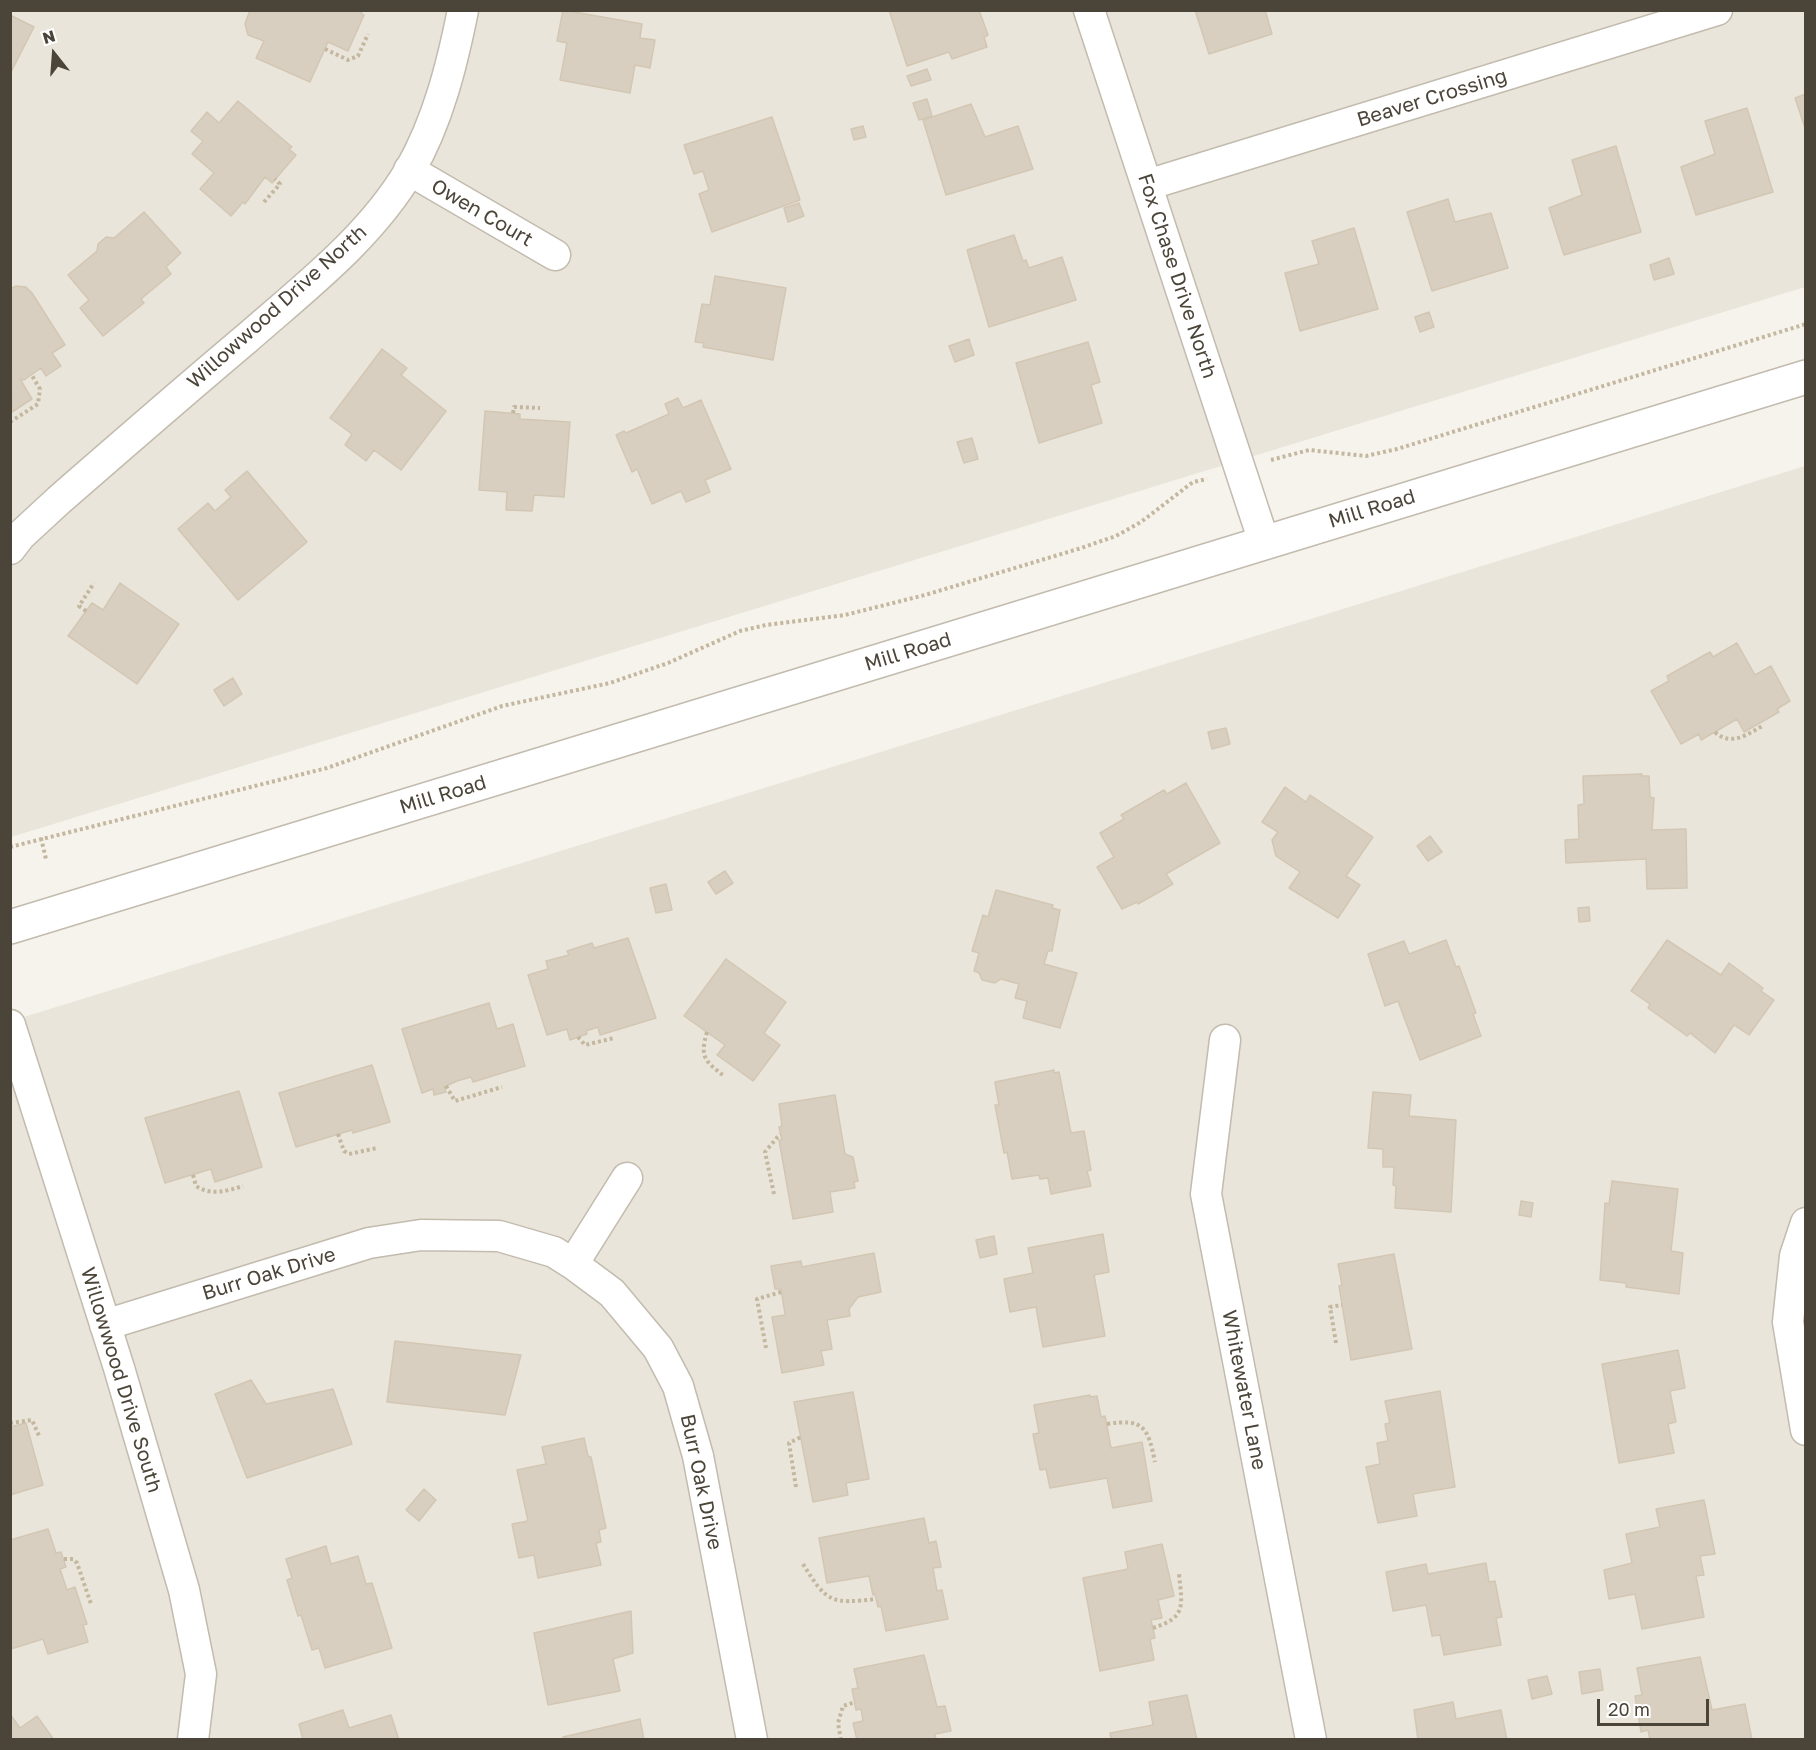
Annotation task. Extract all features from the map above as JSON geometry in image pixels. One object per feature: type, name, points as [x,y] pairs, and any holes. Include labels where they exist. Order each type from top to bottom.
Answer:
[{"type":"street","name":"Willowwood Drive North","points":[[10,549],[20,536],[59,500],[313,281],[364,231],[409,170],[438,109],[455,52],[463,10]]},
{"type":"street","name":"Fox Chase Drive North","points":[[1089,10],[1264,542]]},
{"type":"street","name":"Beaver Crossing","points":[[1147,185],[1717,10]]},
{"type":"street","name":"Owen Court","points":[[409,170],[555,255]]},
{"type":"street","name":"Mill Road","points":[[10,927],[1806,377]]},
{"type":"street","name":"Willowwood Drive South","points":[[10,1025],[105,1325],[184,1590],[201,1674],[193,1740]]},
{"type":"street","name":"Whitewater Lane","points":[[1225,1040],[1206,1194],[1311,1740]]},
{"type":"street","points":[[573,1264],[627,1178]]},
{"type":"street","points":[[1806,1223],[1795,1256],[1788,1322],[1806,1430]]},
{"type":"street","name":"Burr Oak Drive","points":[[105,1325],[369,1244],[421,1235],[499,1236],[554,1252],[573,1264],[612,1293],[658,1348],[678,1386],[698,1456],[752,1740]]},
{"type":"path","points":[[325,49],[348,60],[358,56],[368,34]]},
{"type":"path","points":[[264,202],[280,184],[275,179]]},
{"type":"path","points":[[1264,462],[1309,450],[1366,456],[1397,449],[1806,324]]},
{"type":"path","points":[[10,422],[38,404],[40,389],[31,374]]},
{"type":"path","points":[[513,413],[514,407],[540,408]]},
{"type":"path","points":[[10,847],[327,768],[502,706],[610,683],[668,663],[740,632],[766,625],[845,615],[925,595],[1078,549],[1116,536],[1141,522],[1194,482],[1214,477]]},
{"type":"path","points":[[86,611],[79,606],[94,584]]},
{"type":"path","points":[[1715,732],[1728,740],[1743,738],[1764,725]]},
{"type":"path","points":[[40,838],[46,859]]},
{"type":"path","points":[[707,1032],[702,1051],[705,1060],[725,1077]]},
{"type":"path","points":[[578,1037],[585,1046],[614,1038]]},
{"type":"path","points":[[446,1086],[455,1101],[502,1087]]},
{"type":"path","points":[[338,1134],[344,1151],[350,1154],[377,1148]]},
{"type":"path","points":[[774,1194],[765,1152],[780,1134]]},
{"type":"path","points":[[193,1174],[196,1186],[202,1190],[223,1192],[243,1186]]},
{"type":"path","points":[[766,1348],[757,1299],[781,1292]]},
{"type":"path","points":[[1336,1343],[1330,1307],[1342,1305]]},
{"type":"path","points":[[10,1423],[32,1420],[40,1438]]},
{"type":"path","points":[[1107,1424],[1132,1422],[1143,1426],[1151,1440],[1155,1462]]},
{"type":"path","points":[[796,1486],[789,1443],[801,1437]]},
{"type":"path","points":[[64,1559],[73,1559],[77,1563],[91,1604]]},
{"type":"path","points":[[803,1564],[822,1593],[833,1600],[876,1599]]},
{"type":"path","points":[[1153,1628],[1174,1621],[1179,1614],[1181,1604],[1179,1574]]},
{"type":"path","points":[[841,1740],[838,1715],[843,1706],[855,1702]]},
{"type":"shaded area","points":[[11,11],[1805,11],[1805,287],[11,837]]},
{"type":"shaded area","points":[[1805,466],[1805,1739],[11,1740],[11,1021]]},
{"type":"building","points":[[250,10],[363,10],[361,13],[364,15],[348,51],[328,42],[310,82],[256,58],[264,41],[248,35],[245,24]]},
{"type":"building","points":[[563,10],[642,24],[640,38],[655,40],[650,68],[635,65],[630,93],[560,80],[567,43],[557,41]]},
{"type":"building","points":[[889,10],[979,10],[988,35],[984,37],[987,47],[952,59],[949,52],[907,66]]},
{"type":"building","points":[[1195,10],[1265,10],[1272,34],[1209,54]]},
{"type":"building","points":[[10,15],[34,27],[10,74]]},
{"type":"building","points":[[927,69],[931,80],[911,86],[907,76]]},
{"type":"building","points":[[1806,94],[1806,131],[1795,98]]},
{"type":"building","points":[[927,99],[932,116],[919,120],[913,103]]},
{"type":"building","points":[[238,101],[292,147],[289,149],[296,155],[272,183],[265,177],[245,204],[243,202],[231,216],[200,189],[214,173],[192,154],[203,141],[191,131],[207,112],[219,123]]},
{"type":"building","points":[[971,104],[985,137],[1018,126],[1033,169],[946,195],[923,120]]},
{"type":"building","points":[[1747,108],[1773,192],[1696,215],[1681,167],[1715,154],[1705,121]]},
{"type":"building","points":[[772,117],[800,200],[712,232],[699,194],[709,190],[703,171],[694,174],[684,145]]},
{"type":"building","points":[[863,126],[866,137],[854,140],[851,129]]},
{"type":"building","points":[[1616,146],[1641,232],[1564,255],[1549,208],[1582,195],[1572,160]]},
{"type":"building","points":[[1448,199],[1455,222],[1491,213],[1508,268],[1432,291],[1407,212]]},
{"type":"building","points":[[799,203],[804,216],[788,222],[784,208]]},
{"type":"building","points":[[144,212],[181,253],[166,267],[171,274],[141,299],[144,303],[103,336],[80,308],[89,300],[68,275],[97,251],[98,244],[106,237],[114,238]]},
{"type":"building","points":[[1354,228],[1378,309],[1300,331],[1285,273],[1319,264],[1312,241]]},
{"type":"building","points":[[1014,235],[1023,261],[1026,260],[1029,268],[1062,257],[1076,300],[989,327],[967,250]]},
{"type":"building","points":[[1669,258],[1674,274],[1654,280],[1650,265]]},
{"type":"building","points":[[715,276],[786,288],[773,360],[703,347],[704,343],[695,342],[702,304],[710,305]]},
{"type":"building","points":[[16,286],[26,287],[32,293],[65,345],[52,353],[61,366],[46,376],[41,368],[24,380],[20,379],[32,399],[12,412],[10,289]]},
{"type":"building","points":[[1429,312],[1434,327],[1420,332],[1415,317]]},
{"type":"building","points":[[969,339],[974,355],[955,362],[949,346]]},
{"type":"building","points":[[1088,342],[1100,382],[1091,385],[1102,423],[1039,443],[1016,363]]},
{"type":"building","points":[[382,349],[407,368],[401,375],[446,411],[401,470],[374,450],[366,461],[345,445],[352,434],[330,418]]},
{"type":"building","points":[[678,398],[683,408],[701,400],[731,469],[705,480],[710,492],[686,502],[681,491],[652,504],[637,469],[632,472],[616,435],[624,431],[626,433],[669,414],[665,404]]},
{"type":"building","points":[[485,411],[520,414],[520,419],[570,422],[564,497],[534,495],[532,511],[506,510],[507,492],[479,490]]},
{"type":"building","points":[[972,438],[978,459],[964,463],[957,442]]},
{"type":"building","points":[[247,471],[307,542],[238,600],[178,529],[208,503],[215,511],[231,497],[225,490]]},
{"type":"building","points":[[120,583],[179,624],[137,684],[68,636],[92,603],[103,610]]},
{"type":"building","points":[[1737,643],[1755,675],[1771,666],[1790,701],[1777,709],[1779,712],[1744,732],[1737,719],[1701,740],[1699,734],[1681,744],[1651,691],[1669,681],[1667,676],[1710,652],[1713,657]]},
{"type":"building","points":[[233,678],[242,694],[224,706],[214,690]]},
{"type":"building","points":[[1226,728],[1230,744],[1212,749],[1208,732]]},
{"type":"building","points":[[1642,774],[1641,776],[1649,776],[1650,797],[1654,798],[1652,830],[1686,829],[1687,888],[1647,889],[1646,859],[1566,863],[1565,840],[1579,839],[1578,805],[1584,804],[1583,776]]},
{"type":"building","points":[[1186,783],[1220,843],[1166,874],[1173,884],[1138,904],[1137,902],[1122,909],[1097,867],[1114,857],[1100,833],[1124,819],[1121,815],[1164,790],[1167,794]]},
{"type":"building","points":[[1285,787],[1306,802],[1310,795],[1373,837],[1346,876],[1360,885],[1338,918],[1289,888],[1300,872],[1276,856],[1272,840],[1278,832],[1262,822]]},
{"type":"building","points":[[1430,836],[1442,852],[1428,861],[1417,846]]},
{"type":"building","points":[[725,871],[733,883],[716,894],[708,882]]},
{"type":"building","points":[[666,884],[672,910],[656,913],[650,888]]},
{"type":"building","points":[[996,890],[1053,905],[1052,908],[1060,910],[1052,951],[1048,951],[1044,964],[1077,973],[1060,1028],[1023,1018],[1027,1001],[1015,998],[1019,984],[1001,979],[995,983],[982,980],[979,973],[974,971],[979,953],[972,951],[983,915],[988,917]]},
{"type":"building","points":[[1589,907],[1590,921],[1579,922],[1578,908]]},
{"type":"building","points":[[628,938],[656,1018],[600,1035],[598,1027],[570,1040],[567,1029],[547,1035],[528,975],[548,969],[546,961],[569,955],[567,951],[592,943],[594,948]]},
{"type":"building","points":[[1446,940],[1456,967],[1459,966],[1476,1013],[1473,1014],[1481,1036],[1420,1060],[1398,1001],[1385,1006],[1368,954],[1404,941],[1409,954]]},
{"type":"building","points":[[1667,940],[1721,975],[1729,963],[1763,988],[1761,991],[1774,1000],[1749,1035],[1734,1025],[1715,1053],[1690,1033],[1687,1036],[1648,1008],[1650,1004],[1631,991]]},
{"type":"building","points":[[726,959],[786,1002],[764,1033],[780,1045],[753,1081],[717,1055],[725,1045],[684,1016]]},
{"type":"building","points":[[489,1003],[497,1029],[513,1024],[525,1066],[473,1082],[471,1077],[457,1081],[444,1087],[446,1092],[434,1095],[433,1089],[422,1093],[402,1029]]},
{"type":"building","points":[[372,1065],[390,1122],[353,1133],[352,1130],[296,1147],[279,1093]]},
{"type":"building","points":[[1054,1070],[1054,1073],[1059,1072],[1071,1133],[1084,1131],[1091,1170],[1087,1171],[1091,1186],[1051,1194],[1048,1178],[1040,1179],[1039,1175],[1012,1179],[1007,1152],[1004,1153],[995,1105],[999,1105],[995,1082]]},
{"type":"building","points":[[239,1091],[262,1167],[215,1182],[211,1169],[165,1183],[145,1118]]},
{"type":"building","points":[[1373,1092],[1411,1095],[1409,1116],[1456,1120],[1451,1212],[1395,1208],[1394,1167],[1383,1167],[1383,1149],[1368,1148]]},
{"type":"building","points":[[835,1095],[845,1154],[853,1157],[858,1181],[854,1182],[855,1188],[830,1192],[833,1212],[793,1219],[779,1140],[782,1140],[779,1127],[782,1126],[779,1104]]},
{"type":"building","points":[[1612,1181],[1678,1189],[1671,1251],[1683,1253],[1679,1294],[1626,1287],[1626,1283],[1600,1280],[1605,1203],[1609,1204]]},
{"type":"building","points":[[1521,1201],[1533,1203],[1531,1217],[1519,1215]]},
{"type":"building","points":[[1103,1234],[1109,1272],[1094,1275],[1105,1336],[1043,1347],[1036,1307],[1010,1312],[1004,1279],[1033,1273],[1028,1248]]},
{"type":"building","points":[[994,1236],[997,1254],[980,1258],[976,1240]]},
{"type":"building","points":[[874,1253],[881,1292],[858,1297],[849,1309],[850,1316],[827,1320],[832,1349],[821,1351],[824,1365],[782,1373],[772,1317],[785,1314],[781,1289],[775,1289],[771,1266],[801,1261],[802,1267]]},
{"type":"building","points":[[1394,1254],[1412,1349],[1351,1360],[1339,1286],[1342,1285],[1338,1264]]},
{"type":"building","points":[[395,1341],[521,1355],[505,1415],[387,1402]]},
{"type":"building","points":[[1678,1350],[1685,1388],[1670,1391],[1676,1422],[1668,1424],[1674,1453],[1619,1463],[1602,1364]]},
{"type":"building","points":[[251,1380],[266,1404],[333,1389],[352,1444],[247,1478],[215,1394]]},
{"type":"building","points":[[1440,1391],[1455,1487],[1413,1494],[1417,1516],[1378,1523],[1366,1467],[1380,1464],[1377,1443],[1388,1441],[1385,1424],[1390,1423],[1385,1401]]},
{"type":"building","points":[[853,1392],[869,1479],[846,1483],[848,1495],[813,1502],[794,1402]]},
{"type":"building","points":[[1090,1395],[1090,1397],[1097,1396],[1101,1417],[1105,1416],[1111,1448],[1142,1442],[1152,1501],[1113,1508],[1107,1478],[1050,1488],[1046,1469],[1040,1470],[1033,1434],[1039,1433],[1034,1405]]},
{"type":"building","points":[[26,1423],[43,1485],[10,1495],[10,1427]]},
{"type":"building","points":[[584,1438],[588,1456],[591,1457],[606,1528],[599,1530],[601,1542],[596,1543],[601,1565],[538,1578],[534,1555],[519,1558],[512,1524],[528,1521],[517,1470],[546,1464],[542,1447]]},
{"type":"building","points":[[424,1489],[436,1500],[419,1521],[406,1510]]},
{"type":"building","points":[[1704,1500],[1715,1554],[1700,1556],[1704,1575],[1696,1576],[1704,1617],[1642,1629],[1635,1594],[1609,1599],[1604,1570],[1632,1563],[1626,1534],[1660,1527],[1656,1509]]},
{"type":"building","points":[[924,1518],[929,1543],[936,1541],[941,1567],[933,1568],[937,1591],[942,1590],[948,1619],[886,1631],[881,1606],[878,1607],[875,1594],[873,1595],[869,1576],[827,1583],[819,1538]]},
{"type":"building","points":[[48,1529],[56,1553],[61,1552],[66,1567],[60,1569],[67,1590],[75,1587],[87,1624],[83,1625],[88,1642],[48,1654],[43,1639],[11,1649],[10,1540]]},
{"type":"building","points":[[1162,1544],[1174,1596],[1158,1600],[1162,1618],[1151,1620],[1155,1638],[1150,1639],[1154,1660],[1100,1671],[1083,1578],[1128,1569],[1125,1552]]},
{"type":"building","points":[[326,1546],[331,1564],[358,1556],[366,1584],[372,1583],[392,1648],[325,1668],[319,1648],[312,1650],[301,1615],[298,1616],[287,1580],[292,1578],[286,1559]]},
{"type":"building","points":[[1486,1563],[1489,1582],[1495,1581],[1502,1617],[1496,1618],[1501,1645],[1444,1655],[1440,1635],[1432,1636],[1426,1605],[1393,1611],[1386,1572],[1426,1564],[1428,1574]]},
{"type":"building","points":[[631,1611],[633,1653],[613,1659],[620,1691],[548,1705],[534,1633]]},
{"type":"building","points":[[924,1655],[937,1707],[945,1706],[951,1731],[935,1734],[936,1740],[857,1740],[853,1723],[863,1721],[861,1709],[856,1710],[852,1689],[858,1688],[854,1669]]},
{"type":"building","points":[[1700,1657],[1712,1710],[1745,1704],[1752,1740],[1650,1740],[1648,1730],[1641,1732],[1635,1696],[1642,1695],[1637,1668]]},
{"type":"building","points":[[1600,1669],[1603,1690],[1582,1694],[1579,1672]]},
{"type":"building","points":[[1547,1676],[1552,1694],[1532,1699],[1528,1680]]},
{"type":"building","points":[[1187,1695],[1197,1740],[1111,1740],[1110,1733],[1153,1725],[1149,1702]]},
{"type":"building","points":[[1453,1702],[1456,1719],[1501,1710],[1507,1740],[1418,1740],[1414,1710]]},
{"type":"building","points":[[343,1710],[349,1728],[391,1715],[399,1740],[303,1740],[299,1724]]},
{"type":"building","points":[[10,1714],[20,1728],[37,1716],[54,1740],[10,1740]]},
{"type":"building","points":[[640,1719],[644,1740],[564,1740],[563,1737]]}]
